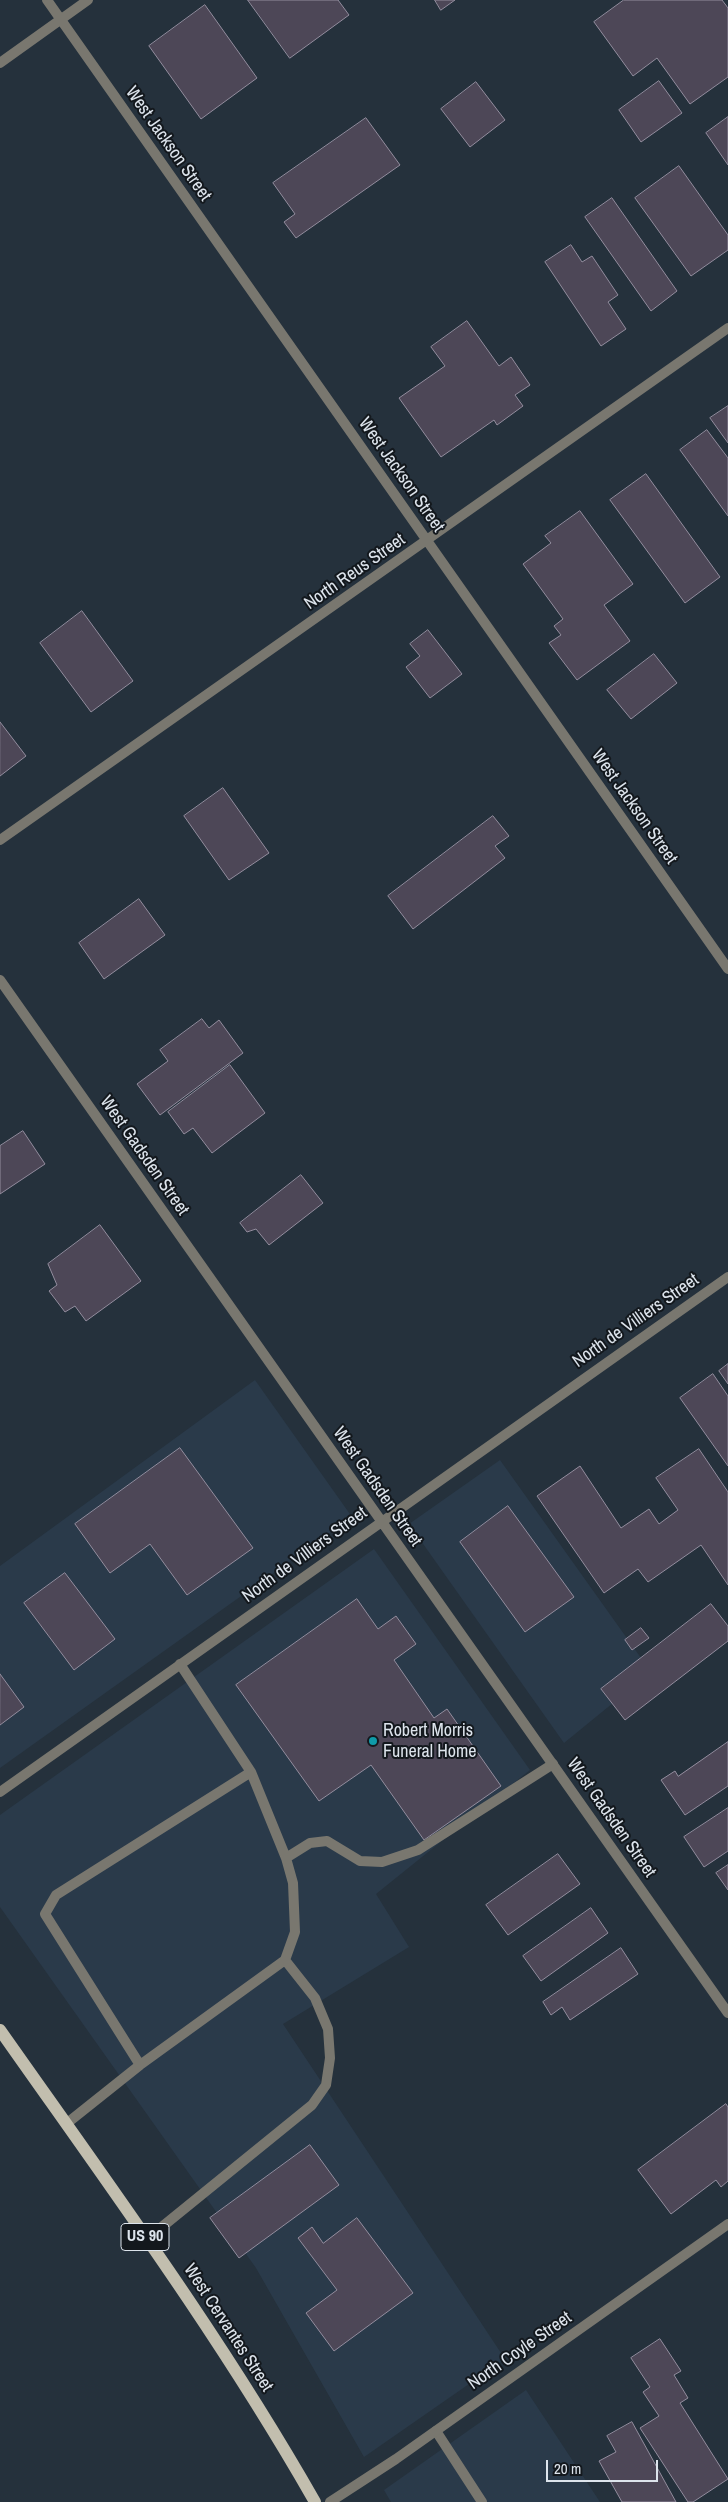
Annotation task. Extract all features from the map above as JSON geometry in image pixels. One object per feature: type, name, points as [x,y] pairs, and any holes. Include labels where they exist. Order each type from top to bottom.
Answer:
[{"type":"main road","name":"West Cervantes Street","points":[[0,2030],[213,2334],[284,2448],[315,2502]]},
{"type":"street","name":"West Jackson Street","points":[[47,0],[728,969]]},
{"type":"street","points":[[0,63],[88,0]]},
{"type":"street","name":"North Reus Street","points":[[0,840],[728,328]]},
{"type":"street","name":"West Gadsden Street","points":[[0,980],[728,2013]]},
{"type":"street","name":"North de Villiers Street","points":[[0,1792],[728,1276]]},
{"type":"street","points":[[66,2124],[140,2065],[285,1960],[294,1932],[293,1882],[286,1858],[251,1772],[180,1664]]},
{"type":"street","points":[[286,1858],[310,1843],[327,1841],[360,1861],[382,1862],[418,1850],[553,1764]]},
{"type":"street","points":[[140,2065],[45,1914],[56,1895],[251,1772]]},
{"type":"street","points":[[147,2239],[312,2104],[326,2084],[330,2058],[328,2030],[315,1998],[285,1960]]},
{"type":"street","name":"North Coyle Street","points":[[330,2502],[436,2430],[728,2224]]},
{"type":"street","points":[[436,2430],[482,2502]]},
{"type":"shaded area","points":[[255,1380],[352,1517],[0,1768],[0,1566]]},
{"type":"shaded area","points":[[500,1460],[651,1672],[564,1743],[409,1524]]},
{"type":"shaded area","points":[[374,1549],[530,1770],[376,1894],[409,1947],[283,2024],[505,2359],[364,2457],[256,2268],[0,1907],[0,1815]]},
{"type":"shaded area","points":[[526,2390],[600,2502],[391,2502],[384,2490]]},
{"type":"building","points":[[248,0],[338,0],[349,15],[290,58]]},
{"type":"building","points":[[435,0],[455,0],[441,10]]},
{"type":"building","points":[[624,0],[722,0],[728,8],[728,77],[690,104],[657,58],[633,76],[594,22]]},
{"type":"building","points":[[205,5],[257,78],[201,119],[149,46]]},
{"type":"building","points":[[659,81],[682,113],[641,142],[619,110]]},
{"type":"building","points":[[476,82],[505,120],[470,147],[441,109]]},
{"type":"building","points":[[728,117],[728,165],[706,133]]},
{"type":"building","points":[[366,118],[400,165],[296,238],[284,222],[295,214],[273,183]]},
{"type":"building","points":[[679,166],[728,235],[728,250],[691,276],[635,198]]},
{"type":"building","points":[[612,198],[677,291],[651,311],[585,217]]},
{"type":"building","points":[[571,245],[582,262],[592,256],[618,295],[608,302],[626,329],[601,346],[545,262]]},
{"type":"building","points":[[467,321],[499,366],[511,357],[530,385],[515,395],[523,406],[497,425],[494,420],[441,457],[399,398],[445,366],[431,347]]},
{"type":"building","points":[[728,406],[728,443],[710,418]]},
{"type":"building","points":[[707,430],[728,458],[728,516],[680,450]]},
{"type":"building","points":[[646,474],[720,577],[685,603],[610,500]]},
{"type":"building","points":[[580,511],[633,584],[604,605],[630,641],[577,680],[549,643],[561,635],[554,626],[563,619],[523,564],[551,543],[545,536]]},
{"type":"building","points":[[82,611],[133,681],[91,712],[40,643]]},
{"type":"building","points":[[428,630],[462,674],[430,698],[406,667],[420,656],[410,644]]},
{"type":"building","points":[[654,654],[677,683],[631,719],[607,690]]},
{"type":"building","points":[[0,722],[26,756],[0,776]]},
{"type":"building","points":[[223,788],[269,853],[229,880],[184,816]]},
{"type":"building","points":[[493,816],[509,836],[495,846],[505,858],[413,929],[388,896]]},
{"type":"building","points":[[139,899],[165,935],[104,979],[79,943]]},
{"type":"building","points":[[202,1019],[209,1028],[219,1020],[243,1053],[160,1115],[137,1084],[168,1061],[160,1050]]},
{"type":"building","points":[[230,1065],[265,1113],[212,1153],[193,1128],[184,1134],[168,1112]]},
{"type":"building","points":[[23,1131],[45,1164],[0,1194],[0,1146]]},
{"type":"building","points":[[301,1175],[323,1203],[269,1245],[256,1229],[247,1232],[240,1223]]},
{"type":"building","points":[[100,1225],[141,1281],[86,1321],[75,1306],[65,1312],[49,1291],[57,1285],[48,1264]]},
{"type":"building","points":[[728,1364],[728,1384],[719,1371]]},
{"type":"building","points":[[713,1374],[728,1396],[728,1466],[680,1398]]},
{"type":"building","points":[[180,1448],[253,1548],[187,1595],[150,1544],[110,1573],[75,1524]]},
{"type":"building","points":[[699,1449],[728,1492],[728,1585],[701,1545],[648,1582],[638,1569],[604,1593],[537,1496],[580,1466],[621,1528],[649,1509],[659,1524],[678,1510],[656,1478]]},
{"type":"building","points":[[508,1506],[574,1597],[525,1632],[460,1542]]},
{"type":"building","points":[[65,1573],[115,1639],[74,1670],[24,1603]]},
{"type":"building","name":"Robert Morris Funeral Home","points":[[357,1599],[378,1629],[396,1616],[416,1644],[394,1660],[434,1718],[447,1709],[501,1786],[424,1840],[371,1765],[319,1801],[236,1685]]},
{"type":"building","points":[[711,1604],[728,1626],[728,1641],[625,1720],[601,1689]]},
{"type":"building","points":[[641,1628],[649,1638],[632,1650],[625,1640]]},
{"type":"building","points":[[0,1674],[24,1707],[0,1725]]},
{"type":"building","points":[[728,1742],[728,1786],[685,1815],[661,1780],[675,1771],[678,1776]]},
{"type":"building","points":[[728,1808],[728,1851],[704,1867],[684,1837]]},
{"type":"building","points":[[558,1854],[580,1884],[508,1935],[486,1905]]},
{"type":"building","points":[[728,1865],[728,1890],[716,1873]]},
{"type":"building","points":[[591,1908],[608,1933],[541,1981],[523,1956]]},
{"type":"building","points":[[621,1948],[638,1974],[570,2020],[562,2007],[551,2015],[543,2002]]},
{"type":"building","points":[[726,2104],[728,2107],[728,2181],[721,2187],[716,2180],[671,2214],[638,2170]]},
{"type":"building","points":[[310,2145],[339,2185],[239,2258],[210,2218]]},
{"type":"building","points":[[357,2218],[413,2293],[334,2351],[306,2313],[337,2290],[298,2238],[312,2227],[323,2243]]},
{"type":"building","points":[[660,2339],[681,2371],[674,2375],[688,2398],[680,2403],[728,2479],[693,2502],[688,2502],[640,2428],[659,2416],[643,2392],[650,2387],[631,2358]]},
{"type":"building","points":[[632,2422],[676,2502],[622,2502],[599,2461],[616,2452],[607,2436]]},
{"type":"place","name":"Robert Morris Funeral Home","points":[[373,1741]]}]
